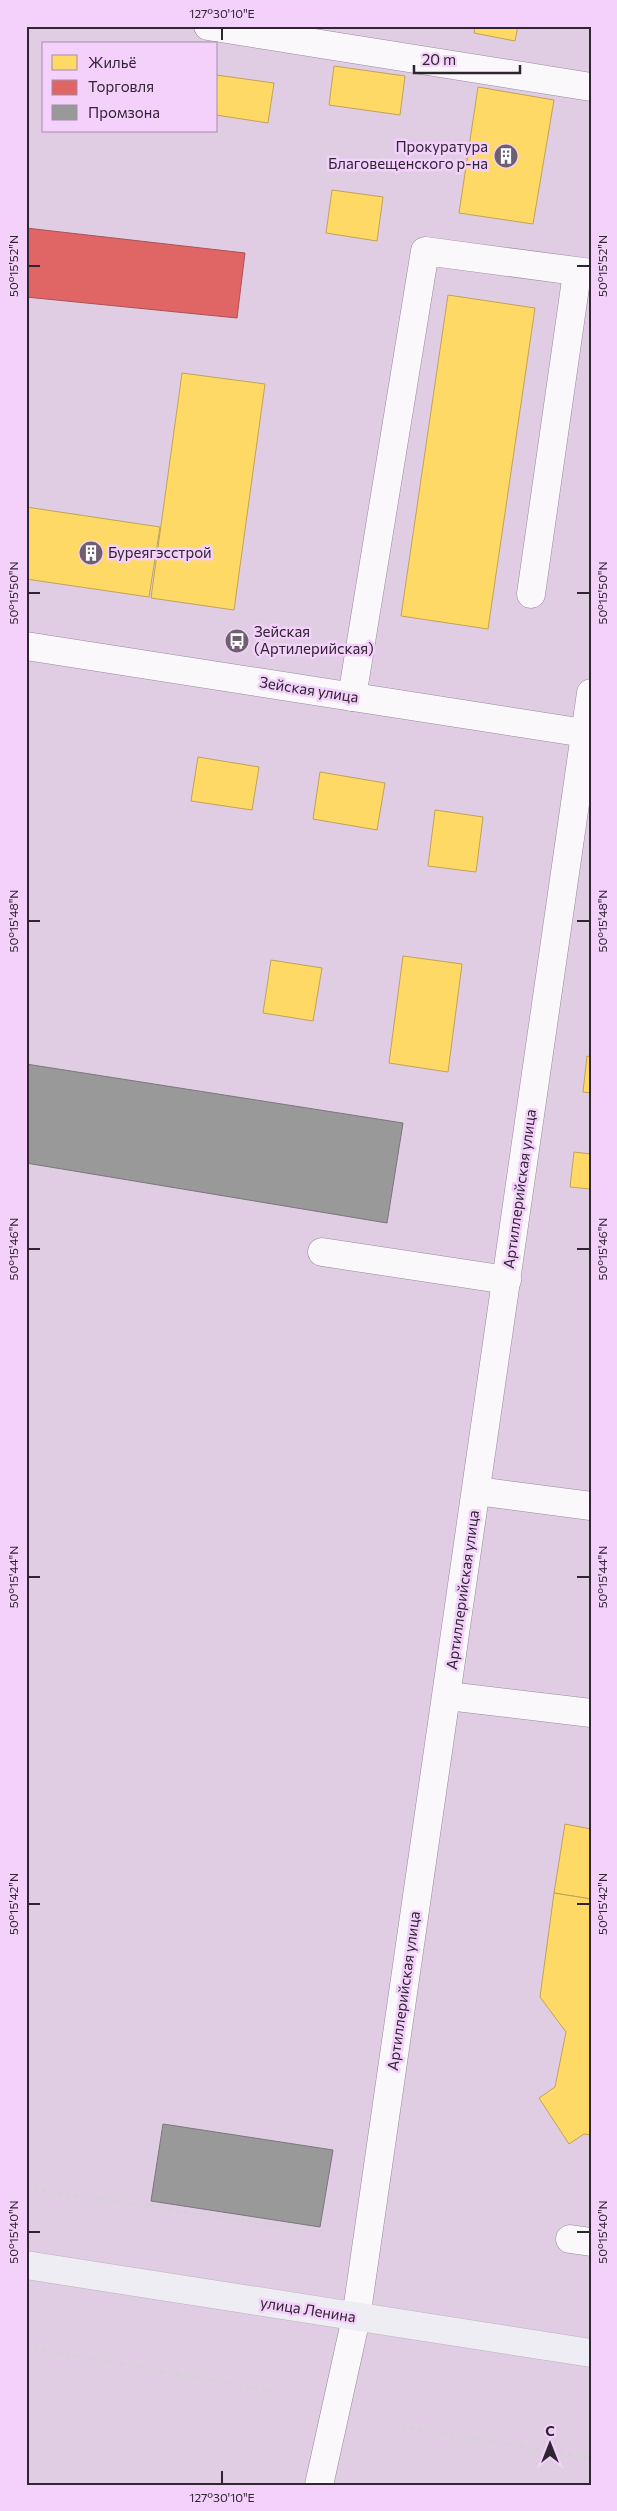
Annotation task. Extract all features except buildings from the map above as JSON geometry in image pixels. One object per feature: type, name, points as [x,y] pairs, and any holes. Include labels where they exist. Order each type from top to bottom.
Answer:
[{"type":"main road","name":"улица Ленина","points":[[26,2265],[356,2318],[591,2353]]},
{"type":"street","points":[[208,26],[591,87]]},
{"type":"street","points":[[352,696],[425,251],[584,273],[531,594]]},
{"type":"street","name":"Зейская улица","points":[[26,646],[588,734]]},
{"type":"street","name":"Артиллерийская улица","points":[[319,2485],[356,2318],[588,734],[591,693]]},
{"type":"street","points":[[322,1252],[507,1280]]},
{"type":"street","points":[[477,1490],[591,1506]]},
{"type":"street","points":[[448,1696],[591,1714]]},
{"type":"path","points":[[26,2188],[302,2230]]},
{"type":"path","points":[[26,2347],[276,2392]]},
{"type":"path","points":[[402,2427],[591,2458]]},
{"type":"place","name":"Прокуратура Благовещенского р-на","points":[[506,156]]},
{"type":"place","name":"Буреягэсстрой","points":[[91,553]]},
{"type":"place","name":"Зейская (Артилерийская)","points":[[237,641]]}]
